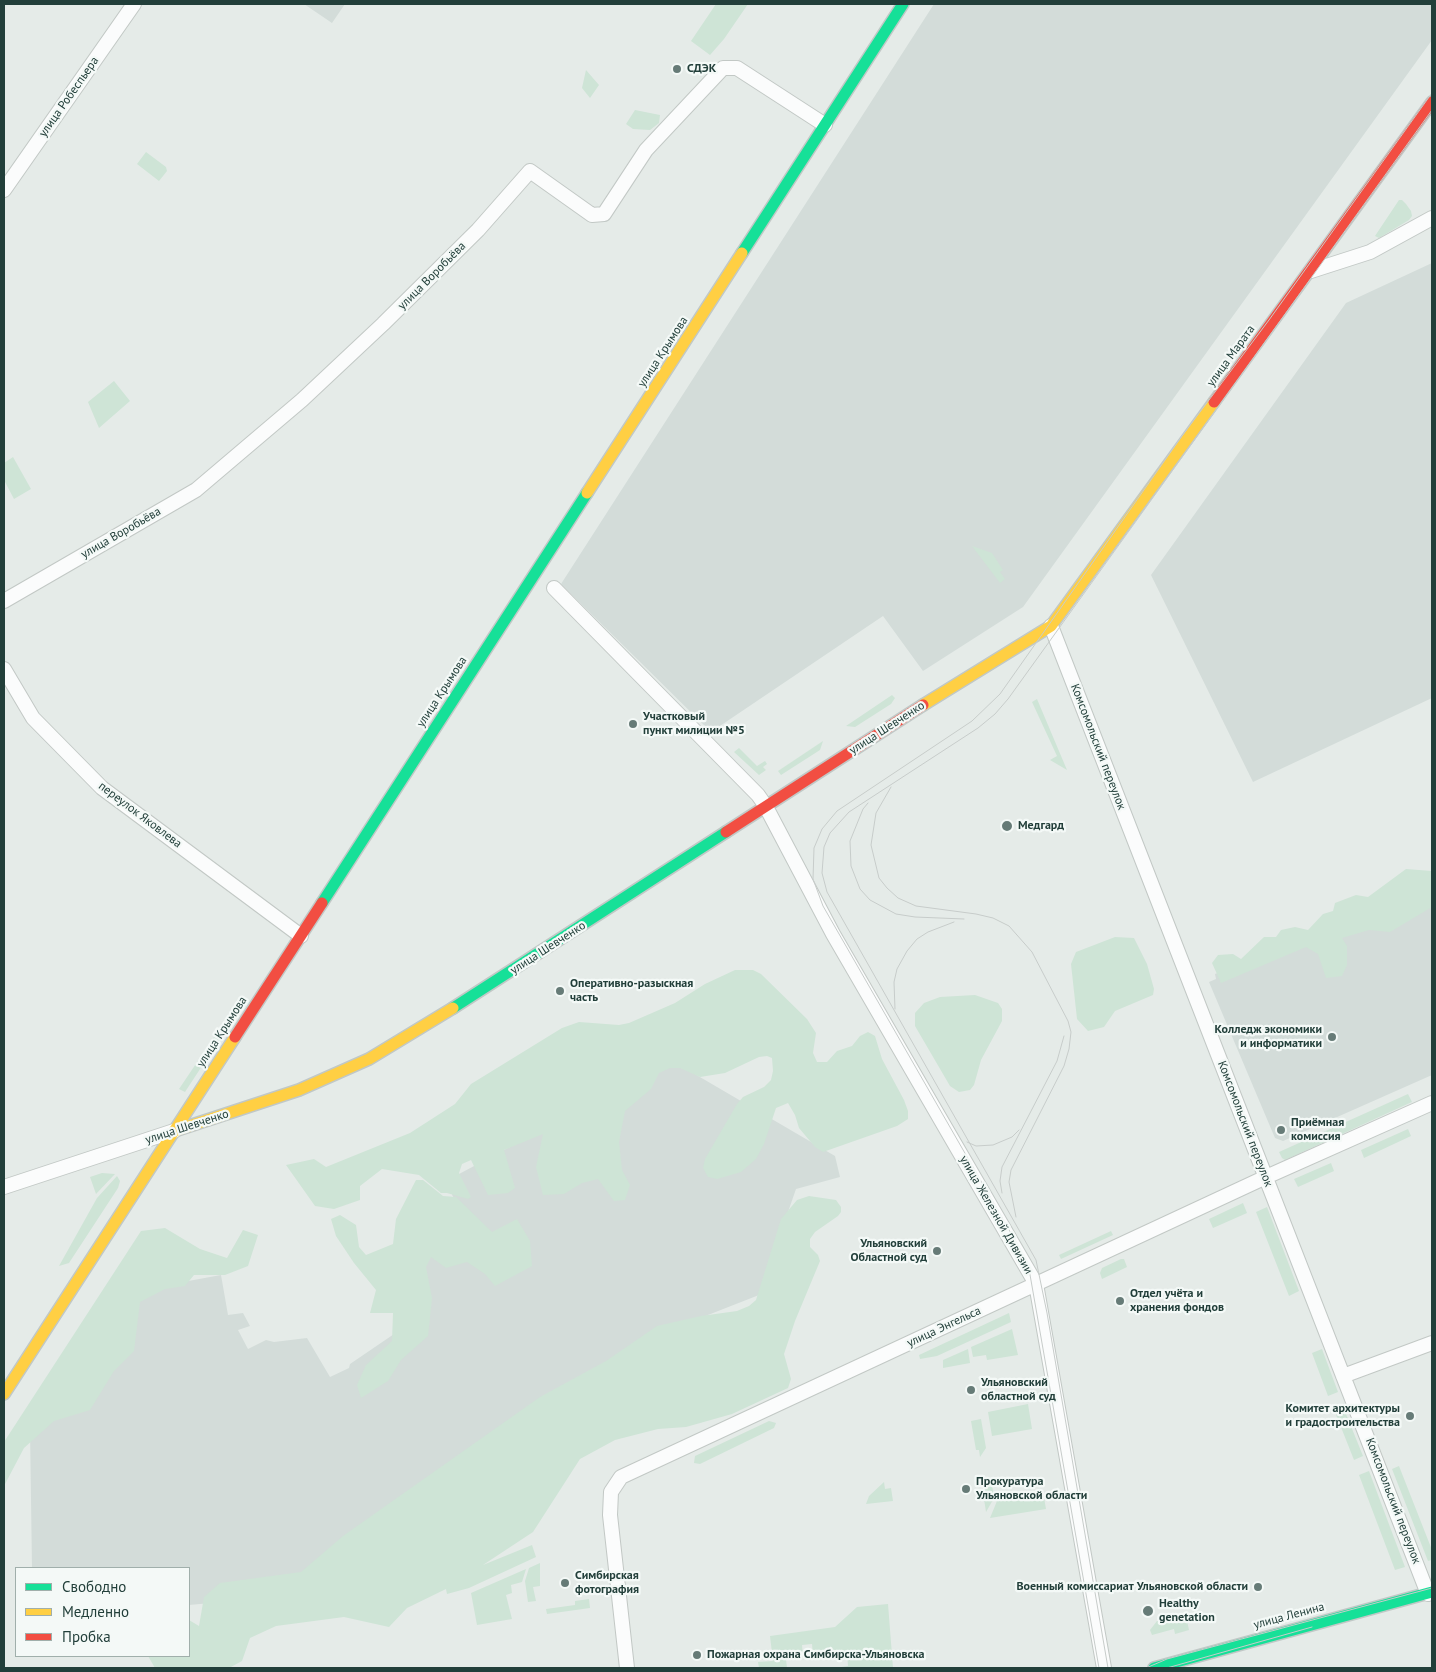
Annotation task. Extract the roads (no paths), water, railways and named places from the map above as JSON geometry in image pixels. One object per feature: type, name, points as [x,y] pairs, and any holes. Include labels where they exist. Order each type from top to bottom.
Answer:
[{"type":"street","name":"улица Робеспьера","points":[[4,190],[134,4]]},
{"type":"street","name":"улица Крымова","points":[[4,1394],[904,4]]},
{"type":"street","name":"улица Воробьёва","points":[[4,601],[196,490],[302,400],[383,324],[478,230],[530,172],[592,215],[604,214],[646,150],[717,72],[724,68],[736,68],[825,126]]},
{"type":"street","name":"улица Марата","points":[[1051,626],[1311,271],[1432,102]]},
{"type":"street","points":[[1311,271],[1370,252],[1432,218]]},
{"type":"street","name":"улица Железной Дивизии","points":[[554,588],[766,805],[833,934],[1036,1284],[1104,1668]]},
{"type":"street","name":"улица Шевченко","points":[[4,1187],[299,1090],[369,1059],[488,987],[766,805],[1051,626]]},
{"type":"street","name":"Комсомольский переулок","points":[[1051,626],[1430,1593]]},
{"type":"street","name":"переулок Яковлева","points":[[4,669],[32,718],[102,788],[301,936]]},
{"type":"street","name":"улица Энгельса","points":[[627,1668],[610,1515],[611,1492],[621,1477],[1266,1177],[1432,1104]]},
{"type":"street","points":[[1344,1376],[1432,1343]]},
{"type":"street","name":"улица Ленина","points":[[1154,1668],[1430,1593]]},
{"type":"tram line","points":[[1099,1668],[1029,1269],[1020,1249],[823,906],[813,879],[814,848],[822,829],[837,811],[972,721],[1000,694],[1182,436],[1269,320],[1432,93]]},
{"type":"tram line","points":[[1108,1668],[1047,1313],[1036,1260],[827,892],[822,873],[824,847],[830,833],[849,812],[978,728],[995,714],[1008,699],[1432,110]]},
{"type":"tram line","points":[[891,787],[876,813],[871,845],[879,878],[898,898],[916,906],[976,914],[993,918],[1009,926],[1032,952],[1068,1021],[1071,1032],[1064,1066],[1011,1170],[1009,1182],[1016,1217]]},
{"type":"tram line","points":[[868,803],[863,809],[850,841],[851,866],[860,889],[870,900],[896,914],[915,917],[964,919]]},
{"type":"tram line","points":[[895,1009],[894,982],[897,969],[907,951],[917,939],[928,932],[954,922]]},
{"type":"tram line","points":[[1002,1193],[1000,1181],[1002,1167],[1057,1061],[1064,1036]]},
{"type":"tram line","points":[[967,1142],[976,1146],[993,1145],[1012,1137],[1019,1130]]},
{"type":"tram line","points":[[1146,1668],[1167,1659],[1432,1588]]},
{"type":"tram line","points":[[1167,1668],[1312,1627]]},
{"type":"place","name":"СДЭК","points":[[677,69]]},
{"type":"place","name":"Участковый пункт милиции №5","points":[[633,724]]},
{"type":"place","name":"Медгард","points":[[1007,826]]},
{"type":"place","name":"Оперативно-разыскная часть","points":[[560,991]]},
{"type":"place","name":"Колледж экономики и информатики","points":[[1332,1037]]},
{"type":"place","name":"Приёмная комиссия","points":[[1281,1130]]},
{"type":"place","name":"Ульяновский Областной суд","points":[[937,1251]]},
{"type":"place","name":"Отдел учёта и хранения фондов","points":[[1120,1301]]},
{"type":"place","name":"Ульяновский областной суд","points":[[971,1390]]},
{"type":"place","name":"Комитет архитектуры и градостроительства","points":[[1410,1416]]},
{"type":"place","name":"Прокуратура Ульяновской области","points":[[966,1489]]},
{"type":"place","name":"Симбирская фотография","points":[[565,1583]]},
{"type":"place","name":"Военный комиссариат Ульяновской области","points":[[1258,1587]]},
{"type":"place","name":"Healthy genetation","points":[[1148,1611]]},
{"type":"place","name":"Пожарная охрана Симбирска-Ульяновска","points":[[697,1655]]}]
